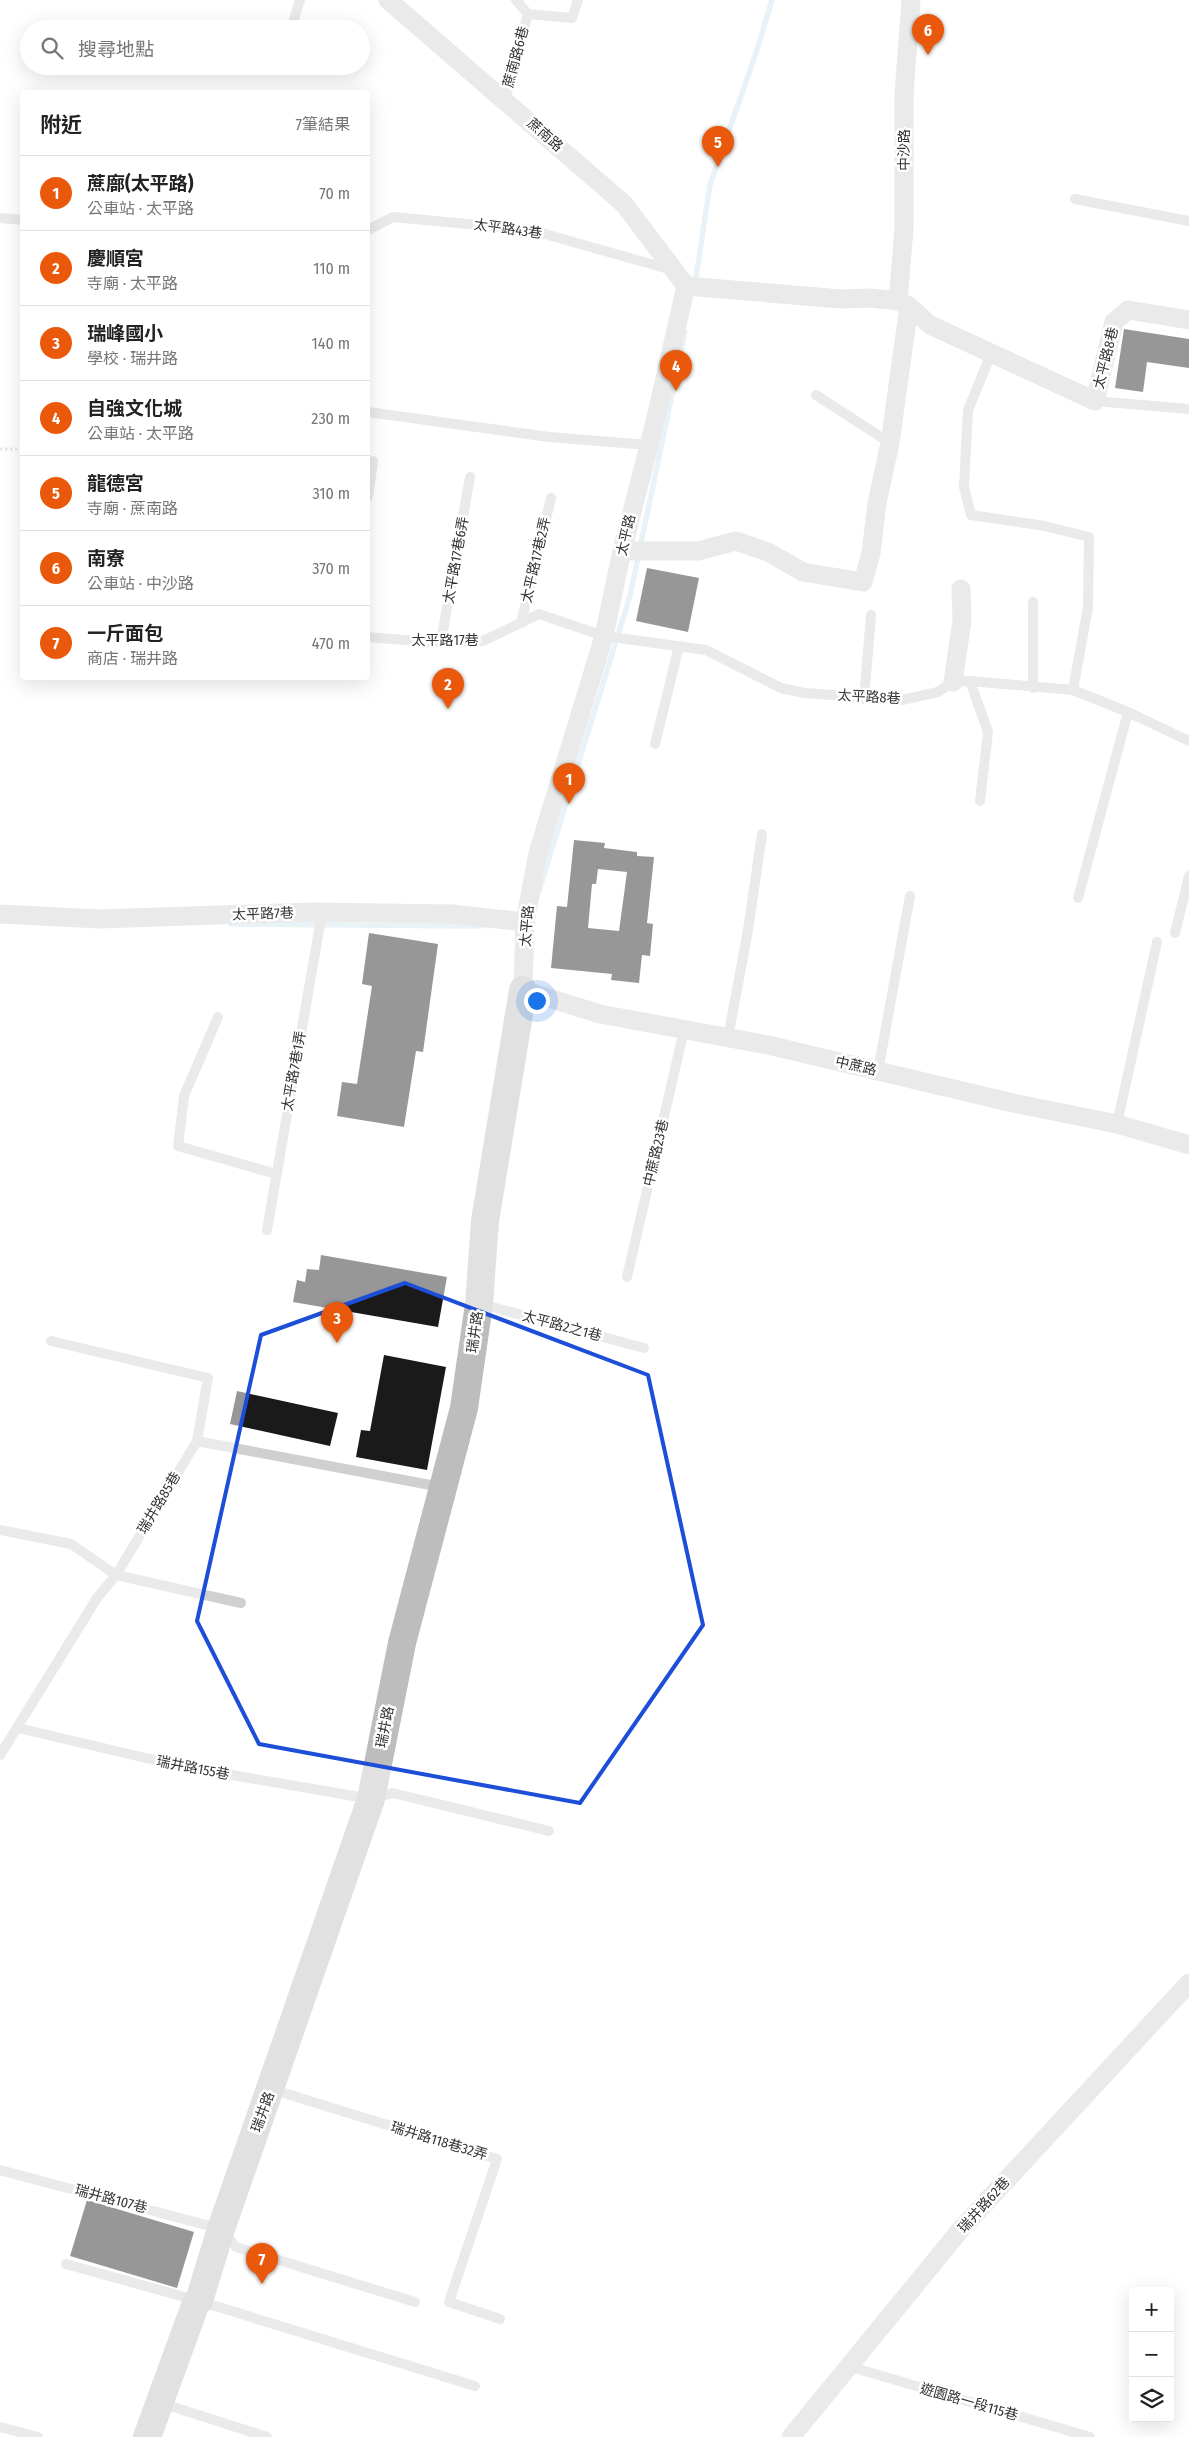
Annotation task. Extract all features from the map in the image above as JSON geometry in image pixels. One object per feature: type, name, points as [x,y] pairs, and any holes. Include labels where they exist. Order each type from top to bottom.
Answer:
[{"type":"street","name":"蔗南路","points":[[388,0],[624,204],[681,278]]},
{"type":"street","name":"中沙路","points":[[622,551],[698,551],[736,541],[768,552],[803,572],[863,582],[871,553],[877,503],[890,443],[904,304],[904,94],[911,0]]},
{"type":"street","points":[[681,278],[841,300],[870,298],[904,304]]},
{"type":"street","name":"太平路","points":[[523,990],[525,922],[538,854],[604,636],[622,551],[654,426],[681,278]]},
{"type":"street","name":"太平路8巷","points":[[904,304],[930,325],[1095,401],[1114,322],[1128,310],[1189,320]]},
{"type":"street","points":[[961,589],[961,682]]},
{"type":"street","name":"太平路7巷","points":[[0,914],[100,919],[322,913],[452,914],[525,922]]},
{"type":"street","name":"中蔗路","points":[[523,990],[600,1014],[728,1038],[1117,1124],[1189,1145]]},
{"type":"street","name":"瑞井路","points":[[147,2437],[196,2303],[199,2301],[221,2229],[371,1799],[402,1643],[464,1408],[479,1304],[485,1221],[523,990]]},
{"type":"street","name":"瑞井路62巷","points":[[792,2437],[962,2228],[1189,1984]]},
{"type":"lane","points":[[294,20],[300,0]]},
{"type":"lane","points":[[516,0],[528,14],[572,18],[578,0]]},
{"type":"lane","name":"蔗南路6巷","points":[[505,100],[528,14]]},
{"type":"lane","points":[[1075,199],[1189,222]]},
{"type":"lane","name":"太平路43巷","points":[[370,229],[393,217],[531,230],[681,278]]},
{"type":"lane","points":[[0,218],[20,220]]},
{"type":"lane","points":[[991,354],[968,410],[964,487],[971,515],[1045,526],[1088,537],[1088,607],[1073,690]]},
{"type":"lane","points":[[816,395],[890,443]]},
{"type":"lane","points":[[1095,401],[1189,409]]},
{"type":"lane","points":[[370,412],[549,437],[648,445]]},
{"type":"lane","points":[[370,483],[373,461]]},
{"type":"lane","name":"太平路17巷6弄","points":[[441,642],[470,477]]},
{"type":"lane","name":"太平路17巷2弄","points":[[521,623],[551,498]]},
{"type":"lane","points":[[1032,688],[1033,602]]},
{"type":"lane","name":"太平路17巷","points":[[370,637],[441,642],[483,641],[539,614],[604,636]]},
{"type":"lane","points":[[864,699],[871,615]]},
{"type":"lane","name":"太平路8巷","points":[[604,636],[706,650],[780,688],[804,693],[864,699],[902,700],[938,692],[961,682]]},
{"type":"lane","points":[[655,744],[679,646]]},
{"type":"lane","points":[[961,682],[1073,690],[1128,712],[1189,741]]},
{"type":"lane","points":[[961,682],[988,732],[980,800]]},
{"type":"lane","points":[[1078,898],[1128,712]]},
{"type":"lane","points":[[728,1038],[748,930],[762,834]]},
{"type":"lane","points":[[1175,934],[1189,876]]},
{"type":"lane","points":[[878,1071],[910,896]]},
{"type":"lane","name":"太平路7巷1弄","points":[[267,1230],[322,913]]},
{"type":"lane","points":[[1117,1124],[1158,942]]},
{"type":"lane","points":[[218,1017],[184,1096],[178,1146],[276,1174]]},
{"type":"lane","name":"中蔗路23巷","points":[[628,1277],[684,1030]]},
{"type":"lane","name":"太平路2之1巷","points":[[479,1304],[644,1348]]},
{"type":"lane","name":"瑞井路85巷","points":[[0,1755],[97,1598],[116,1575],[197,1441],[208,1378],[51,1341]]},
{"type":"lane","points":[[197,1441],[442,1487]]},
{"type":"lane","points":[[0,1530],[71,1544],[116,1575],[241,1603]]},
{"type":"lane","name":"瑞井路155巷","points":[[18,1728],[180,1766],[371,1799]]},
{"type":"lane","points":[[371,1799],[394,1793],[549,1832]]},
{"type":"lane","name":"瑞井路118巷32弄","points":[[271,2089],[497,2159],[449,2302],[500,2319]]},
{"type":"lane","name":"瑞井路107巷","points":[[0,2170],[221,2229]]},
{"type":"lane","points":[[221,2229],[236,2246],[415,2302]]},
{"type":"lane","points":[[66,2264],[199,2301],[475,2386]]},
{"type":"lane","name":"遊園路一段115巷","points":[[848,2366],[1090,2437]]},
{"type":"lane","points":[[160,2403],[267,2437]]},
{"type":"lane","points":[[0,2427],[38,2437]]},
{"type":"path","points":[[0,449],[20,449]]},
{"type":"highlighted area","points":[[405,1283],[648,1375],[703,1625],[580,1803],[259,1744],[197,1621],[261,1335]]},
{"type":"building","points":[[1124,329],[1189,339],[1189,368],[1147,362],[1143,392],[1115,388]]},
{"type":"building","points":[[647,568],[699,578],[688,632],[636,621]]},
{"type":"building","points":[[574,840],[605,843],[604,848],[637,852],[637,856],[654,857],[647,923],[653,924],[650,956],[642,955],[639,983],[611,980],[612,974],[551,968],[557,906],[567,907]],"holes":[[[598,869],[627,872],[619,931],[588,928],[592,884],[596,884]]]},
{"type":"building","points":[[369,933],[438,944],[423,1052],[416,1051],[404,1127],[337,1116],[342,1082],[357,1084],[372,986],[362,984]]},
{"type":"building","points":[[321,1255],[447,1277],[438,1327],[293,1302],[297,1280],[305,1282],[307,1269],[319,1270]]},
{"type":"building","points":[[384,1355],[446,1367],[427,1470],[356,1457],[361,1430],[370,1431]]},
{"type":"building","points":[[237,1391],[338,1413],[330,1446],[230,1424]]},
{"type":"building","points":[[87,2200],[194,2232],[177,2288],[70,2256]]},
{"type":"waterway","points":[[695,284],[710,185],[756,53],[772,0]]},
{"type":"waterway","points":[[539,891],[630,596],[685,332]]},
{"type":"waterway","points":[[231,924],[481,926]]},
{"type":"place","name":"南寮","points":[[928,55]]},
{"type":"place","name":"龍德宮","points":[[718,167]]},
{"type":"place","name":"自強文化城","points":[[676,391]]},
{"type":"place","name":"慶順宮","points":[[448,709]]},
{"type":"place","name":"蔗廍(太平路)","points":[[569,804]]},
{"type":"place","name":"瑞峰國小","points":[[337,1343]]},
{"type":"place","name":"一斤面包","points":[[262,2284]]}]
